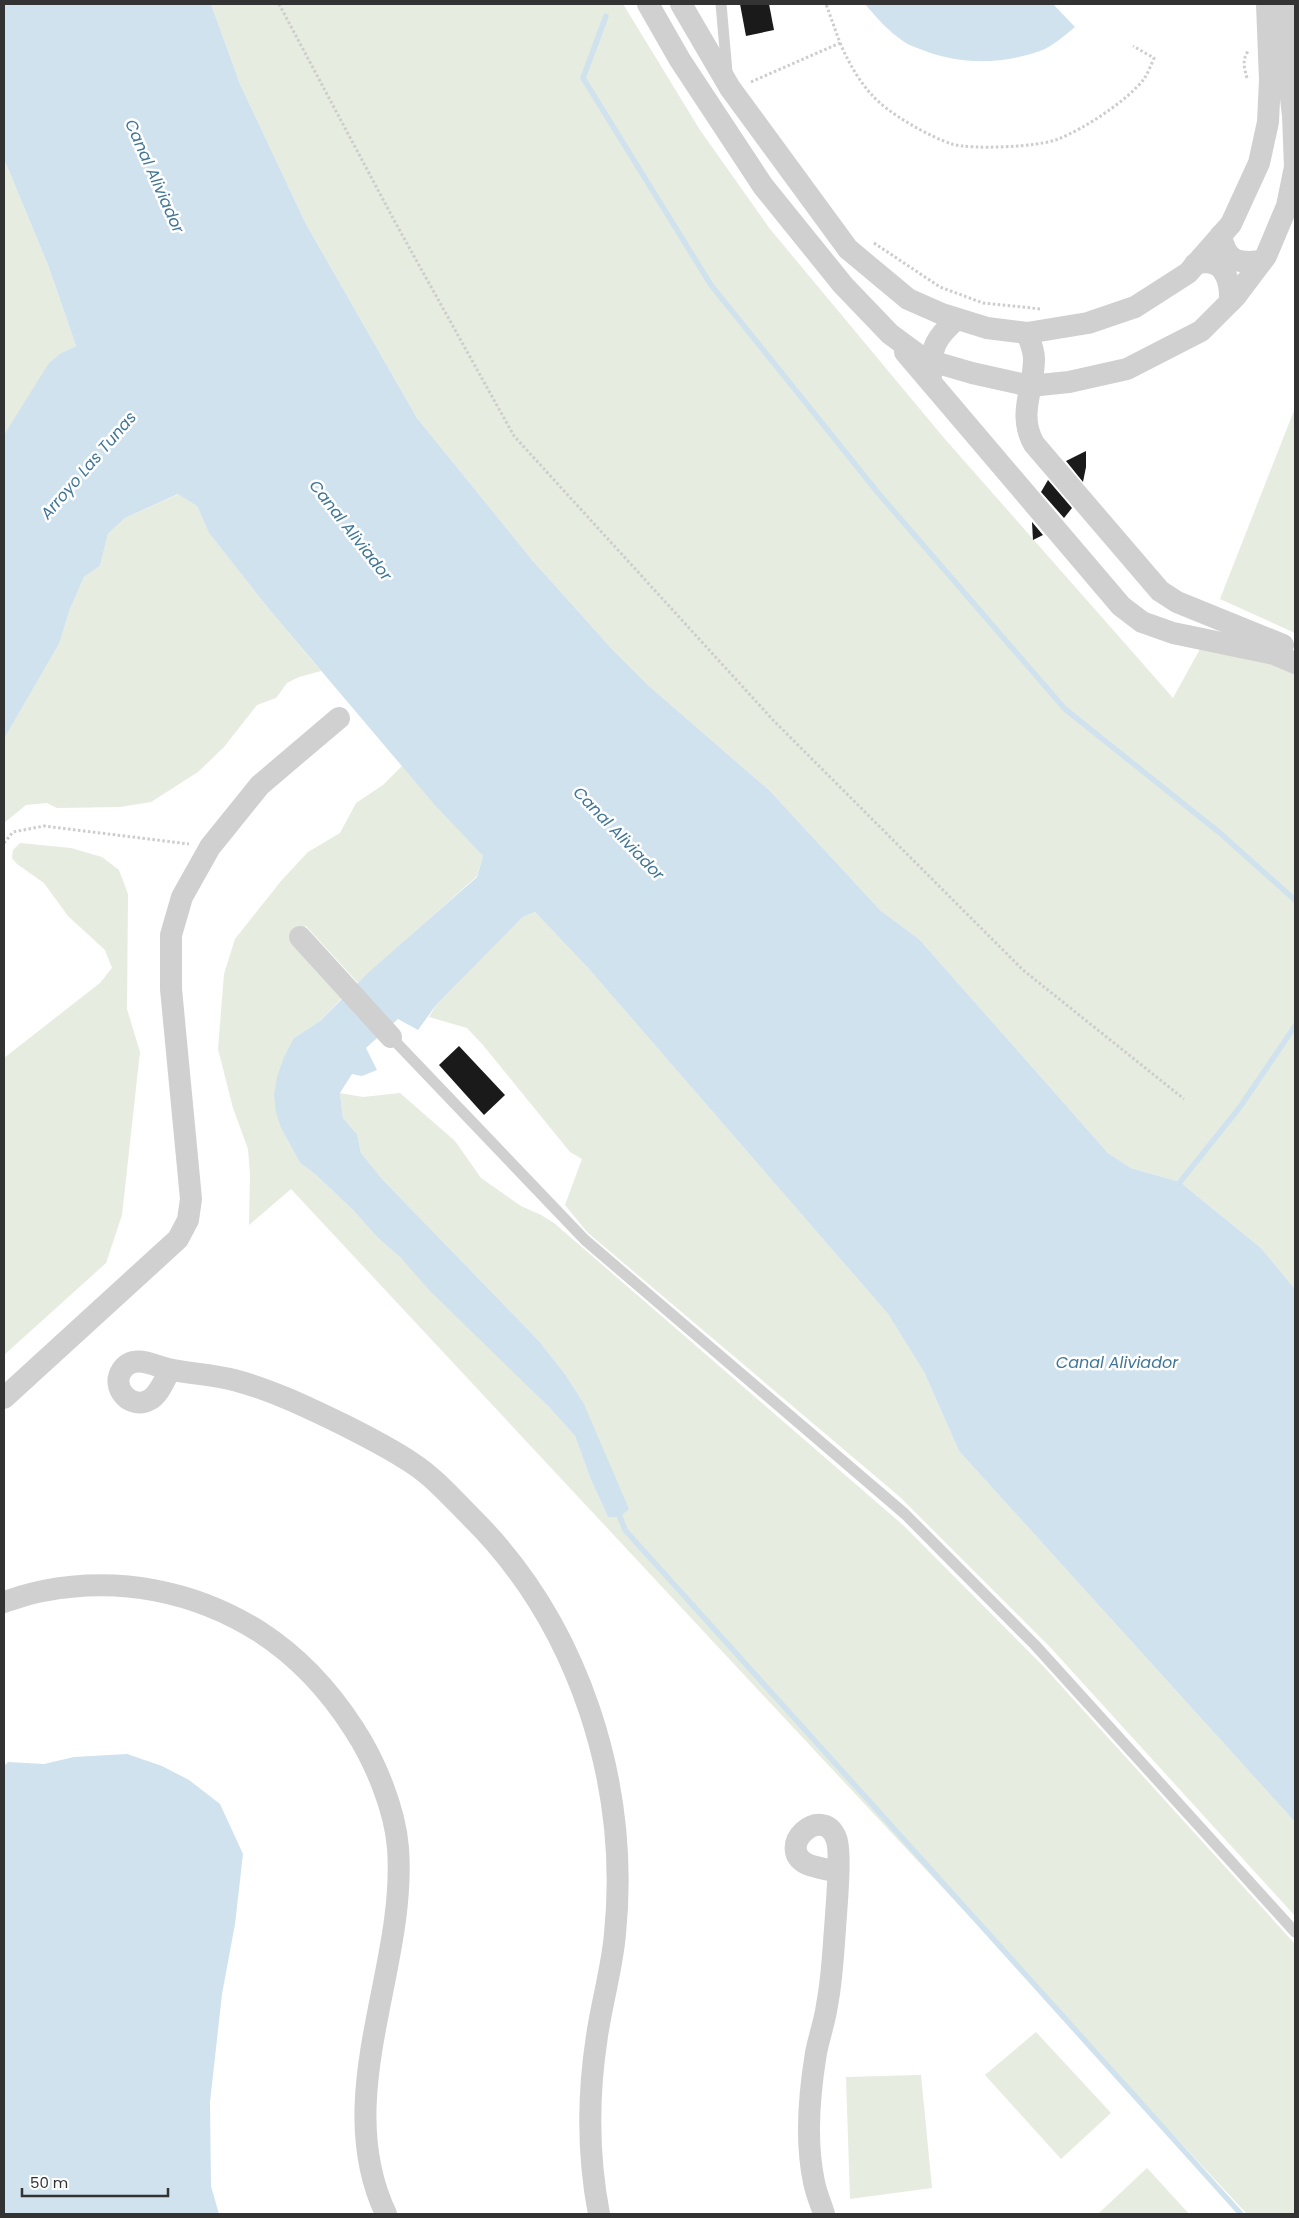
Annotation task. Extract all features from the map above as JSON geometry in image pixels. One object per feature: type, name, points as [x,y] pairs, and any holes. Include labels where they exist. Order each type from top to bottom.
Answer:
[{"type":"street","points":[[648,4],[680,60],[763,186],[843,285],[890,334],[1121,606],[1142,622],[1173,634],[1274,654],[1295,663]]},
{"type":"street","points":[[681,4],[848,249],[908,299],[957,319],[987,328],[1027,333],[1088,323],[1135,307],[1188,273],[1230,224],[1259,163],[1268,122],[1270,80],[1266,4]]},
{"type":"street","points":[[890,334],[907,348],[930,361],[1030,386],[1069,382],[1126,368],[1201,331],[1230,302],[1262,261],[1287,206],[1295,167],[1293,116],[1288,70],[1289,4]]},
{"type":"street","points":[[1221,235],[1228,256],[1237,261],[1248,263],[1262,261]]},
{"type":"street","points":[[1195,264],[1206,261],[1216,264],[1226,273],[1231,286],[1230,302]]},
{"type":"street","points":[[932,384],[930,361],[934,343],[943,331],[957,319]]},
{"type":"street","points":[[1027,333],[1032,344],[1034,359],[1026,415],[1027,432],[1034,444],[1160,591],[1178,602],[1295,651]]},
{"type":"street","points":[[4,1398],[178,1239],[188,1220],[191,1199],[171,989],[171,935],[182,898],[210,847],[260,785],[339,718]]},
{"type":"street","points":[[300,937],[391,1037]]},
{"type":"street","points":[[170,1370],[235,1380],[275,1393],[377,1441],[414,1464],[473,1519],[497,1545],[516,1568],[559,1635],[583,1694],[602,1752],[610,1791],[618,1865],[615,1936],[596,2040],[591,2092],[594,2166],[599,2214]]},
{"type":"street","points":[[4,1602],[43,1591],[81,1586],[119,1586],[165,1591],[209,1605],[286,1648],[311,1672],[336,1701],[363,1743],[380,1779],[398,1845],[396,1907],[373,2032],[367,2082],[367,2149],[371,2176],[386,2214]]},
{"type":"street","points":[[824,2214],[814,2182],[808,2127],[816,2053],[830,1987],[837,1901],[837,1872]]},
{"type":"lane","points":[[722,4],[724,50],[738,86]]},
{"type":"lane","points":[[391,1037],[585,1240],[905,1514],[1034,1645],[1295,1932]]},
{"type":"path","points":[[279,4],[395,222],[514,436],[773,720],[1023,970],[1184,1099]]},
{"type":"path","points":[[826,4],[848,62],[872,96],[908,123],[952,144],[1007,147],[1056,140],[1106,113],[1144,78],[1154,58],[1133,46]]},
{"type":"path","points":[[1249,84],[1243,66],[1244,57],[1251,47],[1268,37]]},
{"type":"path","points":[[738,86],[840,43]]},
{"type":"path","points":[[870,242],[879,245],[940,287],[983,303],[1042,309]]},
{"type":"path","points":[[4,843],[13,832],[44,826],[210,847]]},
{"type":"shaded area","points":[[211,4],[623,4],[700,130],[770,229],[944,438],[1173,698],[1200,649],[1274,665],[1295,673],[1295,1289],[1261,1248],[1180,1182],[1131,1168],[1108,1153],[919,939],[881,911],[770,791],[649,686],[611,648],[533,561],[417,418],[306,224],[240,84]]},
{"type":"shaded area","points":[[4,159],[48,265],[76,346],[61,353],[4,435]]},
{"type":"shaded area","points":[[1295,408],[1295,633],[1220,599]]},
{"type":"shaded area","points":[[179,494],[197,506],[209,533],[321,671],[299,677],[287,683],[276,698],[257,705],[224,747],[198,772],[151,802],[120,807],[57,808],[47,803],[26,805],[4,823],[4,739],[59,644],[70,609],[84,577],[100,566],[108,534],[125,518]]},
{"type":"shaded area","points":[[402,766],[483,856],[477,876],[358,983],[306,926],[292,939],[343,997],[320,1021],[294,1038],[281,1128],[300,1163],[315,1174],[353,1210],[377,1237],[401,1258],[549,1407],[575,1436],[591,1480],[608,1517],[583,1402],[565,1374],[539,1341],[383,1180],[361,1153],[357,1134],[343,1118],[340,1093],[363,1097],[400,1093],[455,1141],[481,1178],[521,1206],[554,1223],[904,1526],[1045,1668],[1295,1944],[1295,2214],[1247,2214],[291,1189],[249,1225],[250,1174],[248,1149],[233,1108],[218,1049],[224,974],[235,939],[281,881],[308,852],[340,833],[356,803],[383,785]]},
{"type":"shaded area","points":[[20,843],[71,848],[102,857],[119,870],[128,894],[127,1009],[140,1052],[122,1215],[106,1263],[4,1355],[4,1058],[100,983],[112,968],[105,950],[68,916],[44,883],[17,864],[12,858],[13,850]]},
{"type":"shaded area","points":[[535,912],[588,968],[888,1314],[924,1372],[959,1451],[1295,1822],[1295,1916],[1049,1646],[900,1497],[587,1232],[565,1205],[582,1159],[570,1152],[467,1028],[429,1017],[436,1005],[523,917]]},
{"type":"shaded area","points":[[1036,2032],[1111,2113],[1061,2159],[985,2075]]},
{"type":"shaded area","points":[[921,2075],[932,2188],[850,2199],[846,2077]]},
{"type":"shaded area","points":[[1147,2168],[1189,2214],[1098,2214]]},
{"type":"water","name":"Canal Aliviador","points":[[4,4],[211,4],[240,84],[306,224],[417,418],[533,561],[611,648],[649,686],[770,791],[881,911],[919,939],[1108,1153],[1131,1168],[1180,1182],[1261,1248],[1295,1289],[1295,1822],[959,1451],[924,1372],[888,1314],[588,968],[535,912],[523,917],[436,1005],[418,1030],[398,1019],[366,1048],[377,1070],[362,1076],[352,1074],[340,1093],[343,1118],[357,1134],[361,1153],[383,1180],[539,1341],[565,1374],[583,1402],[629,1509],[620,1517],[608,1517],[591,1480],[575,1436],[549,1407],[430,1291],[401,1258],[377,1237],[353,1210],[315,1174],[300,1163],[281,1128],[276,1112],[274,1094],[277,1077],[284,1057],[294,1038],[320,1021],[369,972],[477,877],[483,856],[434,804],[268,608],[209,533],[197,506],[178,494],[125,518],[108,534],[100,566],[84,577],[70,609],[59,644],[4,739],[4,435],[49,363],[61,353],[76,346],[48,265],[4,159]]},
{"type":"water","points":[[865,4],[1053,4],[1075,27],[1054,44],[1025,56],[995,61],[965,60],[935,54],[907,44],[887,28]]},
{"type":"water","points":[[127,1754],[162,1766],[189,1780],[220,1804],[243,1854],[235,1924],[222,1994],[210,2102],[211,2186],[219,2214],[4,2214],[4,1766],[8,1762],[44,1764],[74,1757]]},
{"type":"building","points":[[740,4],[769,4],[774,30],[746,36]]},
{"type":"building","points":[[1086,451],[1086,467],[1083,482],[1066,461]]},
{"type":"building","points":[[1048,480],[1072,508],[1064,518],[1041,492]]},
{"type":"building","points":[[1032,523],[1043,535],[1033,540]]},
{"type":"building","points":[[459,1046],[505,1095],[484,1115],[439,1065]]},
{"type":"waterway","points":[[606,16],[583,78],[711,285],[879,494],[1065,709],[1220,833],[1295,900]]},
{"type":"waterway","points":[[1180,1182],[1240,1107],[1295,1026]]},
{"type":"waterway","points":[[620,1517],[625,1530],[1241,2214]]},
{"type":"water label","name":"Arroyo Las Tunas","points":[[88,465]]}]
